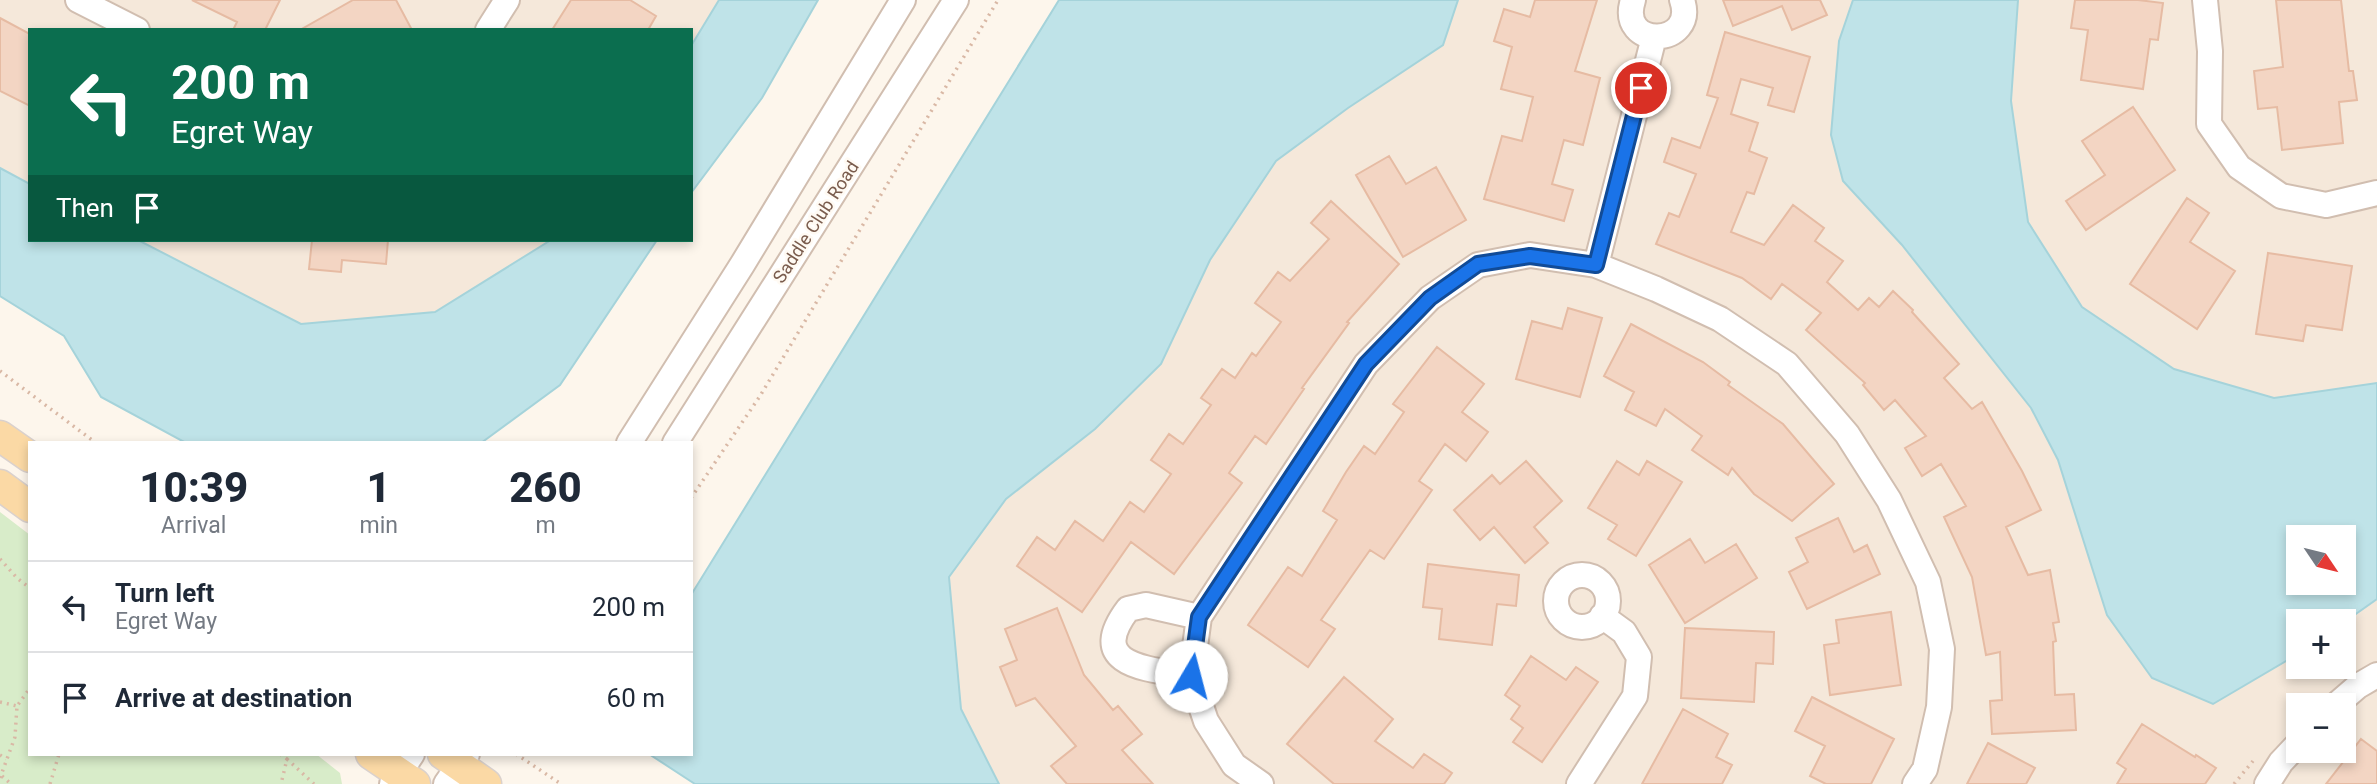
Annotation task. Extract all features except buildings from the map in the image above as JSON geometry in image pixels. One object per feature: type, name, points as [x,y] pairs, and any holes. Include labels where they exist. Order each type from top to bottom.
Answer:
[{"type":"main road","points":[[0,436],[28,456]]},
{"type":"main road","points":[[0,485],[28,506]]},
{"type":"main road","points":[[374,756],[404,774]]},
{"type":"main road","points":[[454,764],[486,784]]},
{"type":"street","points":[[78,0],[133,28]]},
{"type":"street","points":[[489,28],[506,0]]},
{"type":"street","points":[[630,441],[742,265],[903,0]]},
{"type":"street","name":"Saddle Club Road","points":[[676,441],[956,0]]},
{"type":"street","points":[[1633,0],[1630,12],[1632,21],[1645,34],[1654,37],[1662,37],[1676,29],[1684,14],[1682,0]]},
{"type":"street","points":[[2205,0],[2210,51],[2209,124],[2239,167],[2281,197],[2326,205],[2377,194]]},
{"type":"street","points":[[1596,265],[1654,37]]},
{"type":"street","points":[[1261,784],[1234,765],[1206,721],[1191,676],[1199,617],[1366,364],[1430,298],[1478,264],[1530,256],[1596,265],[1720,319],[1787,363],[1847,434],[1889,500],[1928,582],[1942,649],[1939,707],[1925,768],[1915,784]]},
{"type":"street","points":[[1191,676],[1135,667],[1119,656],[1112,641],[1115,626],[1128,609],[1146,605],[1199,617]]},
{"type":"street","points":[[1579,784],[1635,696],[1639,657],[1624,632],[1602,617]]},
{"type":"street","points":[[2350,693],[2377,676]]},
{"type":"street","points":[[2267,784],[2286,757]]},
{"type":"path","points":[[693,495],[760,396],[998,0]]},
{"type":"path","points":[[0,370],[93,441]]},
{"type":"path","points":[[0,559],[28,586]]},
{"type":"path","points":[[10,784],[1,777],[15,737],[17,706],[28,691]]},
{"type":"path","points":[[0,702],[17,706]]},
{"type":"path","points":[[0,755],[6,759]]},
{"type":"path","points":[[50,784],[58,756]]},
{"type":"path","points":[[282,756],[314,784]]},
{"type":"path","points":[[513,762],[514,756]]},
{"type":"path","points":[[518,756],[561,784]]},
{"type":"path","points":[[281,784],[287,760]]},
{"type":"shaded area","points":[[0,0],[719,0],[693,43],[693,28],[28,28],[28,183],[0,168]]},
{"type":"shaded area","points":[[1195,0],[2377,0],[2377,784],[838,784]]},
{"type":"shaded area","points":[[142,242],[548,242],[435,312],[301,324]]},
{"type":"green space","points":[[0,512],[28,533],[28,756],[319,756],[340,773],[342,784],[0,784]]},
{"type":"water","points":[[719,0],[818,0],[762,98],[693,190],[693,43]]},
{"type":"water","points":[[1059,0],[1458,0],[1443,45],[1348,108],[1276,161],[1210,260],[1161,364],[1095,429],[1006,499],[949,577],[961,709],[999,784],[695,784],[652,756],[693,756],[693,592]]},
{"type":"water","points":[[1853,0],[2018,0],[2011,101],[2028,222],[2082,307],[2174,369],[2274,398],[2377,383],[2377,599],[2356,614],[2356,609],[2286,609],[2286,661],[2213,704],[2152,678],[2107,615],[2058,460],[2031,408],[1902,245],[1843,181],[1831,135],[1839,41]]},
{"type":"water","points":[[0,168],[28,183],[28,242],[142,242],[301,324],[435,312],[548,242],[656,242],[560,385],[484,441],[182,441],[101,397],[64,336],[0,296]]},
{"type":"route","points":[[1191,676],[1199,617],[1366,364],[1430,298],[1478,264],[1530,256],[1596,265],[1641,88]]}]
